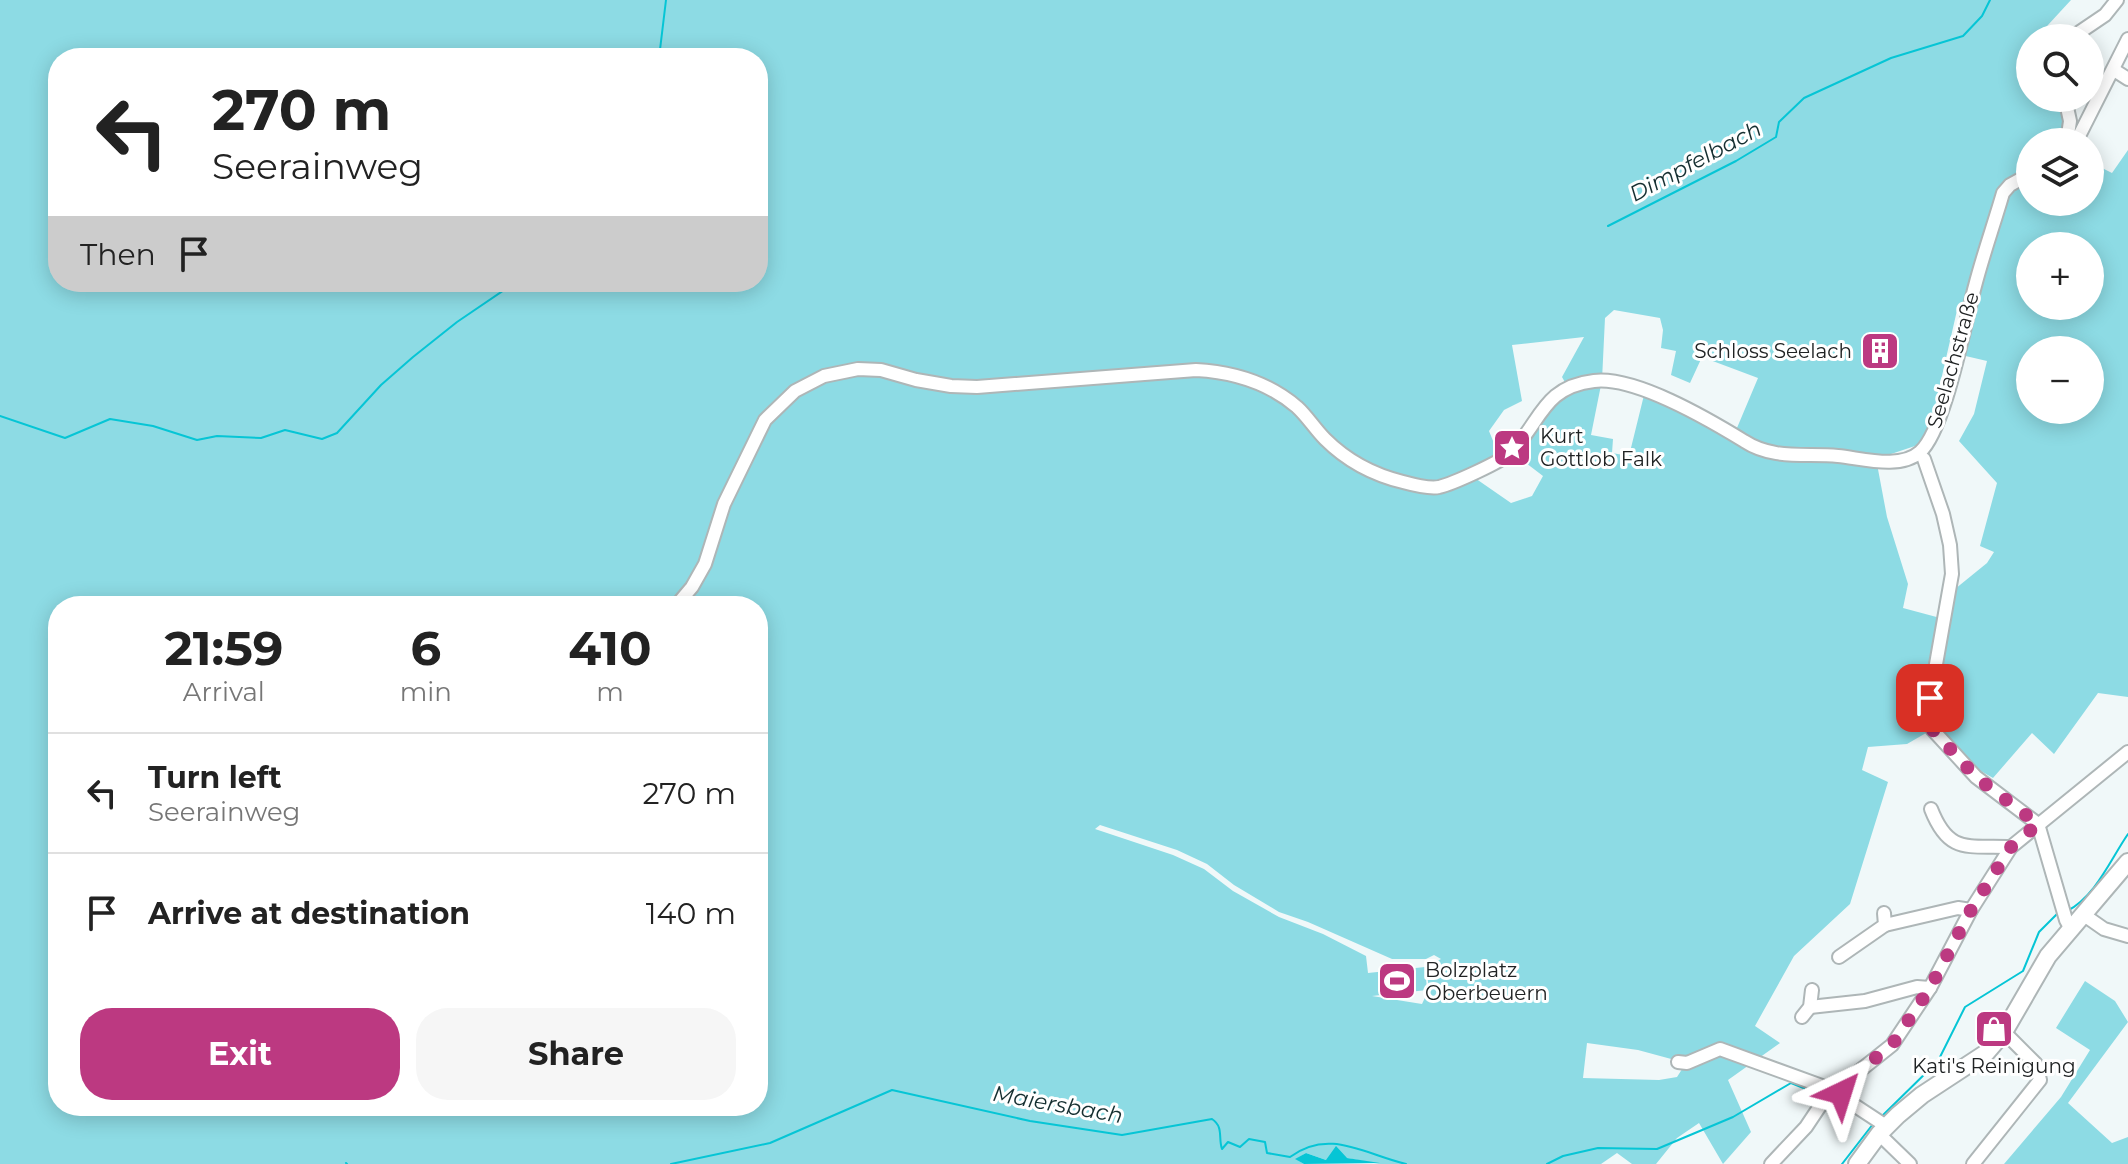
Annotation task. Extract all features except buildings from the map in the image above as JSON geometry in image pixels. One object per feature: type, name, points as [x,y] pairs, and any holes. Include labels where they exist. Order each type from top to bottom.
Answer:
[{"type":"main road","points":[[1857,1164],[1879,1125],[1986,1053],[2004,1032],[2067,919],[2084,915],[2128,862]]},
{"type":"street","points":[[2092,24],[2105,15],[2117,0]]},
{"type":"street","points":[[2083,128],[2128,39]]},
{"type":"street","points":[[2114,70],[2128,79]]},
{"type":"street","name":"Seelachstraße","points":[[684,596],[705,564],[724,504],[765,420],[804,386],[847,371],[881,370],[928,382],[977,387],[1196,370],[1223,372],[1259,384],[1288,400],[1334,448],[1369,470],[1406,483],[1438,487],[1506,457],[1552,399],[1567,389],[1593,381],[1611,380],[1637,387],[1698,414],[1754,447],[1772,454],[1889,461],[1919,453],[1931,438],[1945,400],[1975,284],[2003,193],[2016,182]]},
{"type":"street","points":[[1924,459],[1943,514],[1952,574],[1930,698],[1932,729],[1976,777],[2038,824],[2067,919]]},
{"type":"street","points":[[1771,1164],[1848,1080],[1892,1045],[1930,988],[1971,910],[2011,847],[2128,752]]},
{"type":"street","points":[[1931,809],[1944,836],[1960,845],[2011,847]]},
{"type":"street","points":[[1839,957],[1884,919],[1958,908],[1971,910]]},
{"type":"street","points":[[2084,915],[2104,929],[2128,936]]},
{"type":"street","points":[[1812,990],[1806,1012],[1917,987],[1930,988]]},
{"type":"street","points":[[1973,1164],[2040,1080],[2036,1064],[2004,1032]]},
{"type":"street","points":[[1678,1062],[1687,1063],[1720,1049],[1836,1092],[1879,1125],[1910,1164]]},
{"type":"shaded area","points":[[0,0],[2071,0],[2049,24],[2016,24],[2016,112],[2070,112],[2074,128],[2016,128],[2016,216],[2104,216],[2104,169],[2112,173],[2128,150],[2128,697],[2098,693],[2054,754],[2032,733],[1993,778],[1960,759],[1933,729],[1907,744],[1868,747],[1862,770],[1888,782],[1850,904],[1794,956],[1755,1026],[1780,1043],[1728,1080],[1751,1132],[1723,1164],[1699,1123],[1677,1138],[1656,1164],[1632,1164],[1617,1153],[1601,1164],[1379,1164],[1347,1158],[1326,1160],[1306,1153],[1296,1159],[1304,1164],[0,1164]],"holes":[[[1972,305],[1957,354],[1987,361],[1974,414],[1959,441],[1997,483],[1980,546],[1994,552],[1987,563],[1955,589],[1944,619],[1903,608],[1908,584],[1887,517],[1877,464],[1757,453],[1811,451],[1888,455],[1918,445],[1930,428],[1958,306]],[[1614,310],[1660,318],[1663,330],[1661,348],[1676,351],[1671,375],[1690,383],[1702,357],[1758,378],[1734,435],[1645,391],[1629,456],[1612,453],[1613,439],[1591,435],[1602,380],[1605,318]],[[1584,337],[1562,377],[1566,384],[1518,444],[1518,457],[1543,476],[1532,496],[1511,503],[1472,476],[1500,458],[1489,431],[1504,410],[1522,401],[1512,345]],[[1100,825],[1177,850],[1207,864],[1234,885],[1279,912],[1392,959],[1426,959],[1434,955],[1441,959],[1426,967],[1429,989],[1422,1004],[1372,996],[1427,990],[1425,967],[1368,973],[1366,956],[1323,934],[1279,917],[1233,891],[1204,869],[1173,855],[1095,829]],[[1587,1043],[1638,1050],[1686,1063],[1677,1077],[1659,1080],[1583,1078]]]},
{"type":"shaded area","points":[[2085,981],[2115,1001],[2128,1022],[2068,1103],[2112,1143],[2128,1137],[2128,1164],[2004,1164],[2061,1097],[2090,1050],[2056,1028]]},
{"type":"shaded area","points":[[1336,1146],[1347,1158],[1380,1163],[1304,1164],[1295,1159],[1306,1153],[1326,1160]]},
{"type":"waterway","points":[[660,48],[666,0]]},
{"type":"waterway","name":"Dimpfelbach","points":[[1608,226],[1736,161],[1776,137],[1779,122],[1804,98],[1891,58],[1963,36],[1982,16],[1990,0]]},
{"type":"waterway","points":[[0,416],[65,438],[110,419],[153,426],[197,440],[217,436],[261,438],[285,430],[322,439],[337,433],[381,385],[413,357],[501,292]]},
{"type":"waterway","points":[[2067,911],[2086,896],[2102,877],[2128,834]]},
{"type":"waterway","points":[[1881,1117],[1938,1061],[1965,1007],[2023,971],[2039,932],[2057,914]]},
{"type":"waterway","name":"Maiersbach","points":[[1547,1164],[1563,1156],[1598,1148],[1657,1149],[1733,1117],[1791,1083],[1821,1095]]},
{"type":"waterway","name":"Maiersbach","points":[[671,1164],[770,1143],[892,1090],[1030,1121],[1122,1135],[1212,1119],[1219,1129],[1222,1149],[1228,1142],[1240,1147],[1249,1139],[1265,1142],[1267,1153],[1290,1157],[1319,1144],[1333,1144],[1406,1164]]},
{"type":"waterway","points":[[1842,1164],[1873,1124]]},
{"type":"place","name":"Schloss Seelach","points":[[1880,351]]},
{"type":"place","name":"Kurt Gottlob Falk","points":[[1512,448]]},
{"type":"place","name":"Bolzplatz Oberbeuern","points":[[1397,981]]},
{"type":"place","name":"Kati's Reinigung","points":[[1994,1029]]},
{"type":"route","points":[[1841,1093],[1848,1080],[1892,1045],[1930,988],[1971,910],[2011,847],[2038,824],[1976,777],[1932,729],[1930,698]]}]
